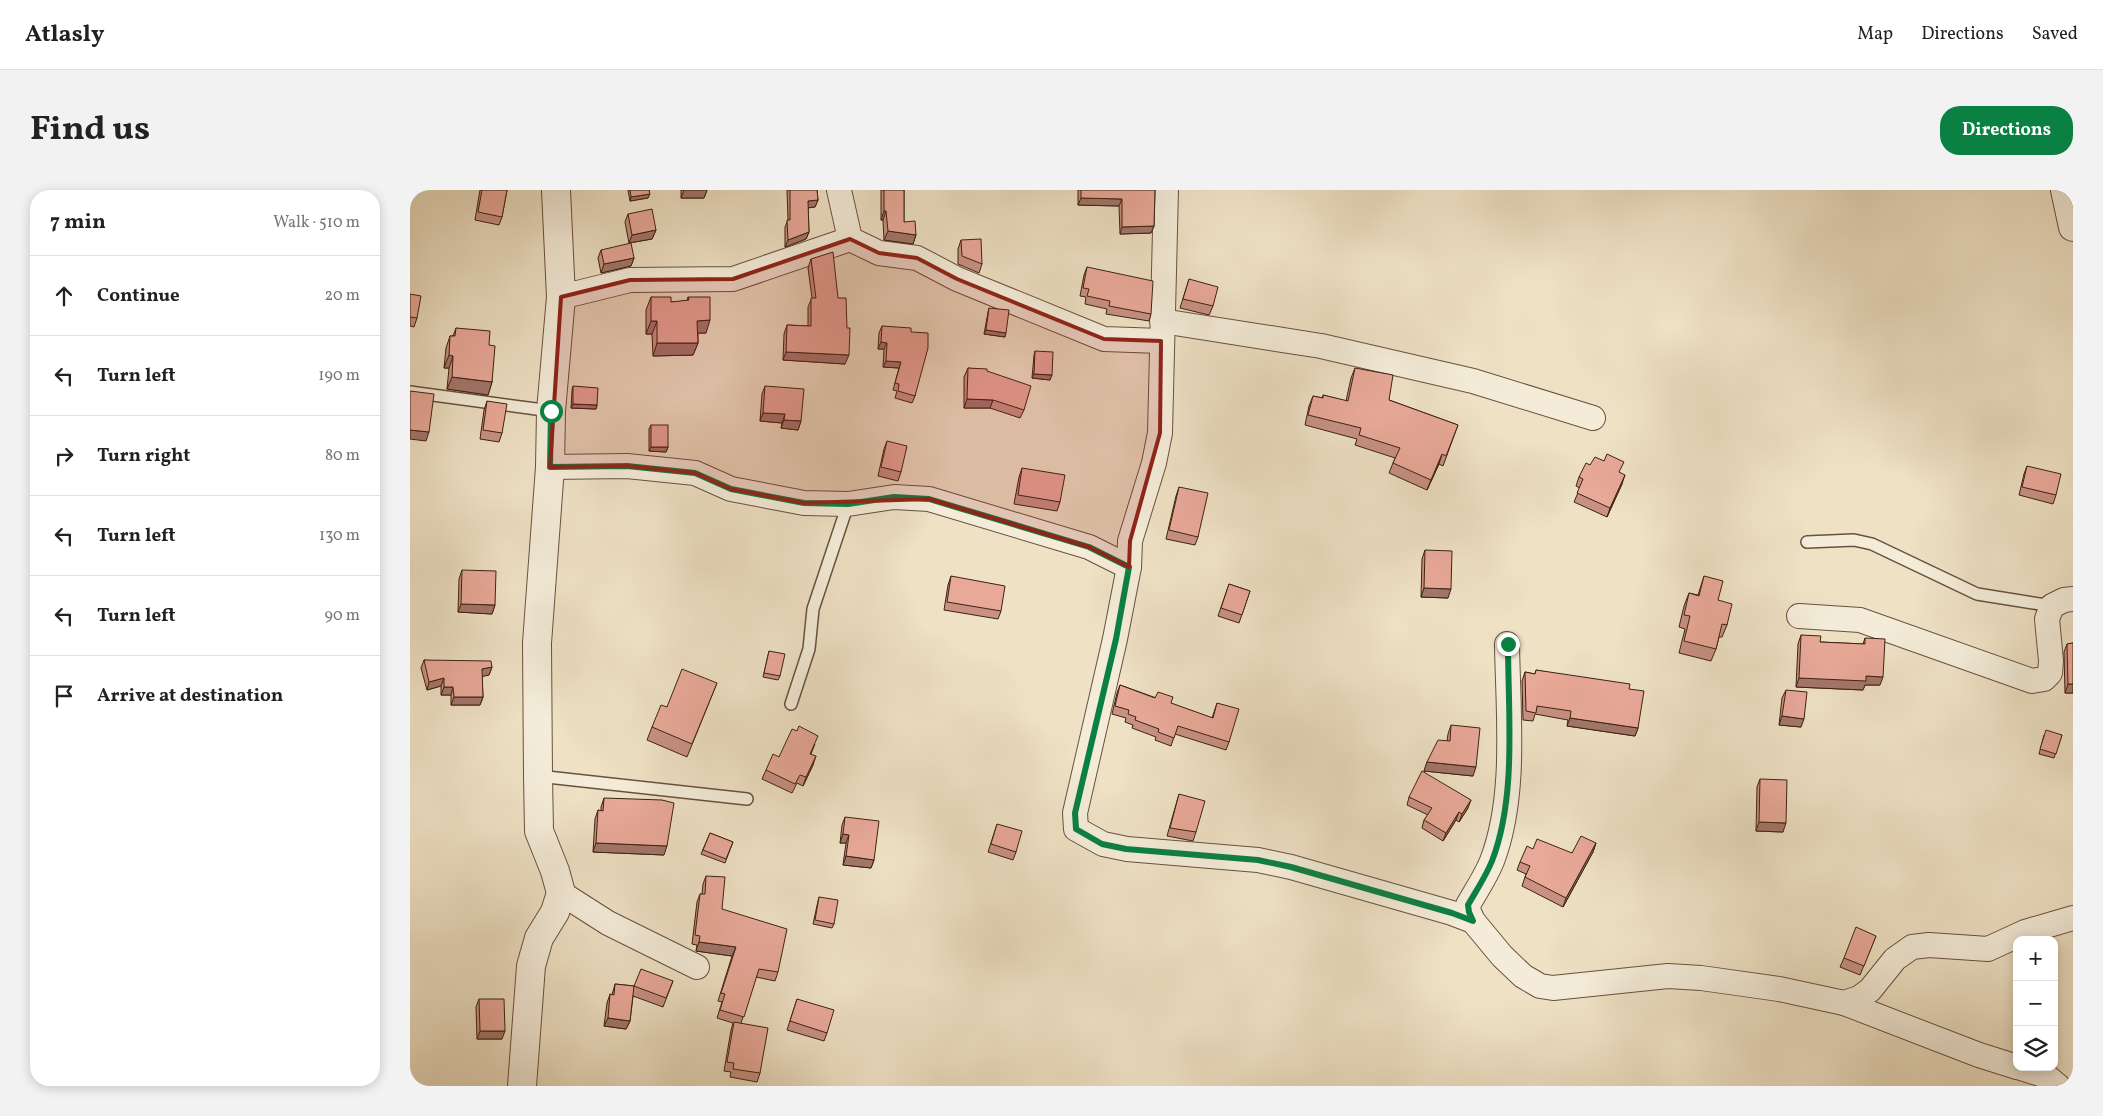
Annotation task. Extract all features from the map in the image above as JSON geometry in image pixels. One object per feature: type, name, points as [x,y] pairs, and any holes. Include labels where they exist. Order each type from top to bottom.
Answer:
[{"type":"street","points":[[522,1086],[530,966],[539,938],[555,912],[561,893],[555,871],[538,831],[537,642],[550,467],[551,411],[561,297],[556,190]]},
{"type":"street","points":[[838,190],[850,239]]},
{"type":"street","points":[[1166,190],[1160,433],[1154,463],[1130,541],[1129,567],[1116,639],[1075,813],[1076,829],[1102,844],[1126,849],[1258,860],[1291,867],[1452,913],[1473,921]]},
{"type":"street","points":[[2065,190],[2073,227]]},
{"type":"street","points":[[561,297],[630,280],[733,279],[850,239],[879,253],[917,258],[957,279],[1104,339],[1162,331],[1331,348],[1473,380],[1593,418]]},
{"type":"street","points":[[550,467],[627,466],[695,473],[731,489],[804,503],[848,504],[894,497],[929,499],[1089,547],[1129,567]]},
{"type":"street","points":[[1799,616],[1860,620],[2032,681],[2044,679],[2050,673],[2051,660],[2047,619],[2062,602]]},
{"type":"street","points":[[1508,644],[1507,801],[1491,862],[1468,905],[1473,921],[1502,956],[1523,976],[1540,986],[1553,988],[1668,976],[1701,978],[1779,989],[1844,1003],[1979,1055],[2013,1066]]},
{"type":"street","points":[[561,893],[608,923],[697,967]]},
{"type":"street","points":[[1844,1003],[1859,998],[1870,990],[1895,959],[1912,947],[1929,945],[1988,949],[2026,932],[2073,918]]},
{"type":"street","points":[[2030,1071],[2046,1076],[2058,1086]]},
{"type":"lane","points":[[410,392],[551,411]]},
{"type":"lane","points":[[791,704],[808,649],[813,610],[848,504]]},
{"type":"lane","points":[[1807,542],[1854,540],[1872,544],[1977,594],[2062,602]]},
{"type":"lane","points":[[538,776],[747,799]]},
{"type":"highlighted area","points":[[850,239],[879,253],[917,258],[957,279],[1104,339],[1161,341],[1160,433],[1130,541],[1129,567],[1089,547],[929,499],[804,503],[731,489],[695,473],[627,466],[550,467],[561,297],[630,280],[733,279]]},
{"type":"building","points":[[482,190],[507,190],[502,217],[478,212]]},
{"type":"building","points":[[630,190],[649,190],[650,194],[631,197]]},
{"type":"building","points":[[790,190],[817,190],[818,200],[808,201],[809,232],[788,240],[787,220],[790,220]]},
{"type":"building","points":[[884,190],[904,190],[904,222],[915,221],[916,235],[888,231],[886,211],[884,211]]},
{"type":"building","points":[[1081,190],[1155,190],[1154,226],[1122,227],[1122,199],[1081,198]]},
{"type":"building","points":[[652,209],[656,230],[632,235],[628,214]]},
{"type":"building","points":[[981,239],[982,264],[962,256],[961,240]]},
{"type":"building","points":[[631,243],[634,258],[604,264],[601,250]]},
{"type":"building","points":[[833,252],[838,298],[846,298],[847,328],[850,328],[849,355],[786,352],[787,325],[811,326],[811,298],[816,298],[811,259]]},
{"type":"building","points":[[1087,267],[1153,281],[1151,314],[1109,306],[1110,301],[1087,296],[1089,289],[1083,288]]},
{"type":"building","points":[[1189,279],[1218,287],[1213,306],[1183,299]]},
{"type":"building","points":[[410,294],[421,296],[417,318],[410,317]]},
{"type":"building","points":[[651,297],[671,297],[671,302],[689,300],[688,297],[710,297],[710,320],[697,321],[698,343],[657,343],[657,321],[651,321]]},
{"type":"building","points":[[989,308],[1009,310],[1006,333],[986,330]]},
{"type":"building","points":[[882,326],[911,328],[911,332],[928,333],[928,348],[915,396],[898,391],[899,384],[895,383],[901,362],[886,361],[887,343],[881,342]]},
{"type":"building","points":[[456,328],[490,331],[489,345],[495,346],[492,382],[452,377],[453,356],[449,355],[450,336],[455,336]]},
{"type":"building","points":[[1035,351],[1053,352],[1052,375],[1034,374]]},
{"type":"building","points":[[968,368],[987,369],[987,371],[1031,386],[1024,410],[993,400],[967,399]]},
{"type":"building","points":[[1355,368],[1393,375],[1389,400],[1458,425],[1446,456],[1442,454],[1431,480],[1393,463],[1400,448],[1359,435],[1361,428],[1308,415],[1313,396],[1323,398],[1323,395],[1348,401]]},
{"type":"building","points":[[573,386],[598,388],[597,405],[573,404]]},
{"type":"building","points":[[765,386],[804,389],[801,421],[784,420],[785,414],[763,413]]},
{"type":"building","points":[[410,391],[434,394],[429,432],[410,430]]},
{"type":"building","points":[[487,401],[507,404],[502,433],[483,430]]},
{"type":"building","points":[[651,425],[668,425],[668,447],[651,447]]},
{"type":"building","points":[[887,441],[907,446],[901,472],[881,467]]},
{"type":"building","points":[[1607,454],[1624,462],[1619,472],[1625,475],[1610,508],[1577,493],[1583,479],[1579,477],[1586,463],[1590,465],[1595,457],[1604,461]]},
{"type":"building","points":[[2027,466],[2061,474],[2056,495],[2022,487]]},
{"type":"building","points":[[1022,468],[1065,475],[1060,502],[1018,495]]},
{"type":"building","points":[[1179,487],[1208,493],[1198,537],[1169,530]]},
{"type":"building","points":[[1425,550],[1452,551],[1451,589],[1424,588]]},
{"type":"building","points":[[462,570],[496,571],[495,605],[461,604]]},
{"type":"building","points":[[951,576],[1005,586],[1001,611],[947,602]]},
{"type":"building","points":[[1704,576],[1723,581],[1718,600],[1732,604],[1727,625],[1722,624],[1716,649],[1684,641],[1690,616],[1684,615],[1689,593],[1699,596]]},
{"type":"building","points":[[1229,584],[1250,591],[1242,615],[1221,608]]},
{"type":"building","points":[[1801,635],[1821,636],[1820,642],[1865,644],[1865,638],[1885,639],[1883,677],[1866,676],[1866,681],[1799,678]]},
{"type":"building","points":[[2073,643],[2073,684],[2068,684],[2067,644]]},
{"type":"building","points":[[769,651],[785,654],[780,676],[764,673]]},
{"type":"building","points":[[424,660],[491,661],[492,667],[482,669],[483,697],[454,697],[453,687],[444,687],[444,678],[429,682]]},
{"type":"building","points":[[682,669],[717,683],[692,744],[652,727],[661,705],[667,707]]},
{"type":"building","points":[[1536,670],[1630,684],[1629,689],[1644,691],[1638,728],[1570,718],[1571,711],[1537,706],[1536,713],[1526,711],[1525,672],[1535,674]]},
{"type":"building","points":[[1120,685],[1155,698],[1158,692],[1173,697],[1171,703],[1213,718],[1217,703],[1239,709],[1229,742],[1178,726],[1174,738],[1158,732],[1159,729],[1135,720],[1136,717],[1128,714],[1129,710],[1115,706]]},
{"type":"building","points":[[1786,690],[1807,692],[1804,719],[1782,716]]},
{"type":"building","points":[[1451,725],[1480,728],[1476,767],[1427,762],[1438,740],[1450,741]]},
{"type":"building","points":[[799,726],[818,736],[810,754],[816,756],[806,777],[800,775],[795,784],[766,770],[773,754],[779,757],[792,729],[797,731]]},
{"type":"building","points":[[2046,730],[2062,735],[2056,754],[2040,749]]},
{"type":"building","points":[[1422,771],[1471,800],[1462,814],[1459,812],[1446,833],[1424,820],[1432,808],[1409,797]]},
{"type":"building","points":[[1760,779],[1787,780],[1786,823],[1759,822]]},
{"type":"building","points":[[1179,794],[1205,801],[1196,832],[1170,828]]},
{"type":"building","points":[[604,798],[662,800],[674,803],[667,846],[596,843],[598,810],[603,811]]},
{"type":"building","points":[[845,817],[879,821],[874,860],[846,856],[849,835],[843,834]]},
{"type":"building","points":[[997,824],[1022,831],[1016,852],[991,844]]},
{"type":"building","points":[[710,833],[733,842],[726,859],[703,850]]},
{"type":"building","points":[[1581,836],[1596,843],[1566,898],[1525,877],[1530,866],[1520,862],[1527,846],[1533,849],[1537,839],[1572,853]]},
{"type":"building","points":[[706,876],[725,877],[722,909],[787,929],[778,972],[759,969],[744,1017],[720,1010],[725,994],[721,993],[736,947],[699,942],[700,936],[695,935],[700,894],[705,894]]},
{"type":"building","points":[[819,897],[838,900],[834,924],[815,920]]},
{"type":"building","points":[[1856,927],[1876,936],[1864,966],[1844,958]]},
{"type":"building","points":[[641,969],[673,981],[666,998],[634,986]]},
{"type":"building","points":[[615,984],[634,986],[630,1021],[608,1018],[610,994],[614,995]]},
{"type":"building","points":[[479,999],[504,999],[505,1031],[480,1031]]},
{"type":"building","points":[[797,999],[834,1010],[827,1033],[790,1021]]},
{"type":"building","points":[[734,1022],[768,1028],[760,1073],[733,1069],[734,1063],[727,1062]]},
{"type":"route","points":[[551,411],[550,467],[627,466],[695,473],[731,489],[804,503],[848,504],[894,497],[929,499],[1089,547],[1129,567],[1116,639],[1075,813],[1076,829],[1102,844],[1126,849],[1258,860],[1291,867],[1452,913],[1473,921],[1468,905],[1491,862],[1507,801],[1508,644]]}]
